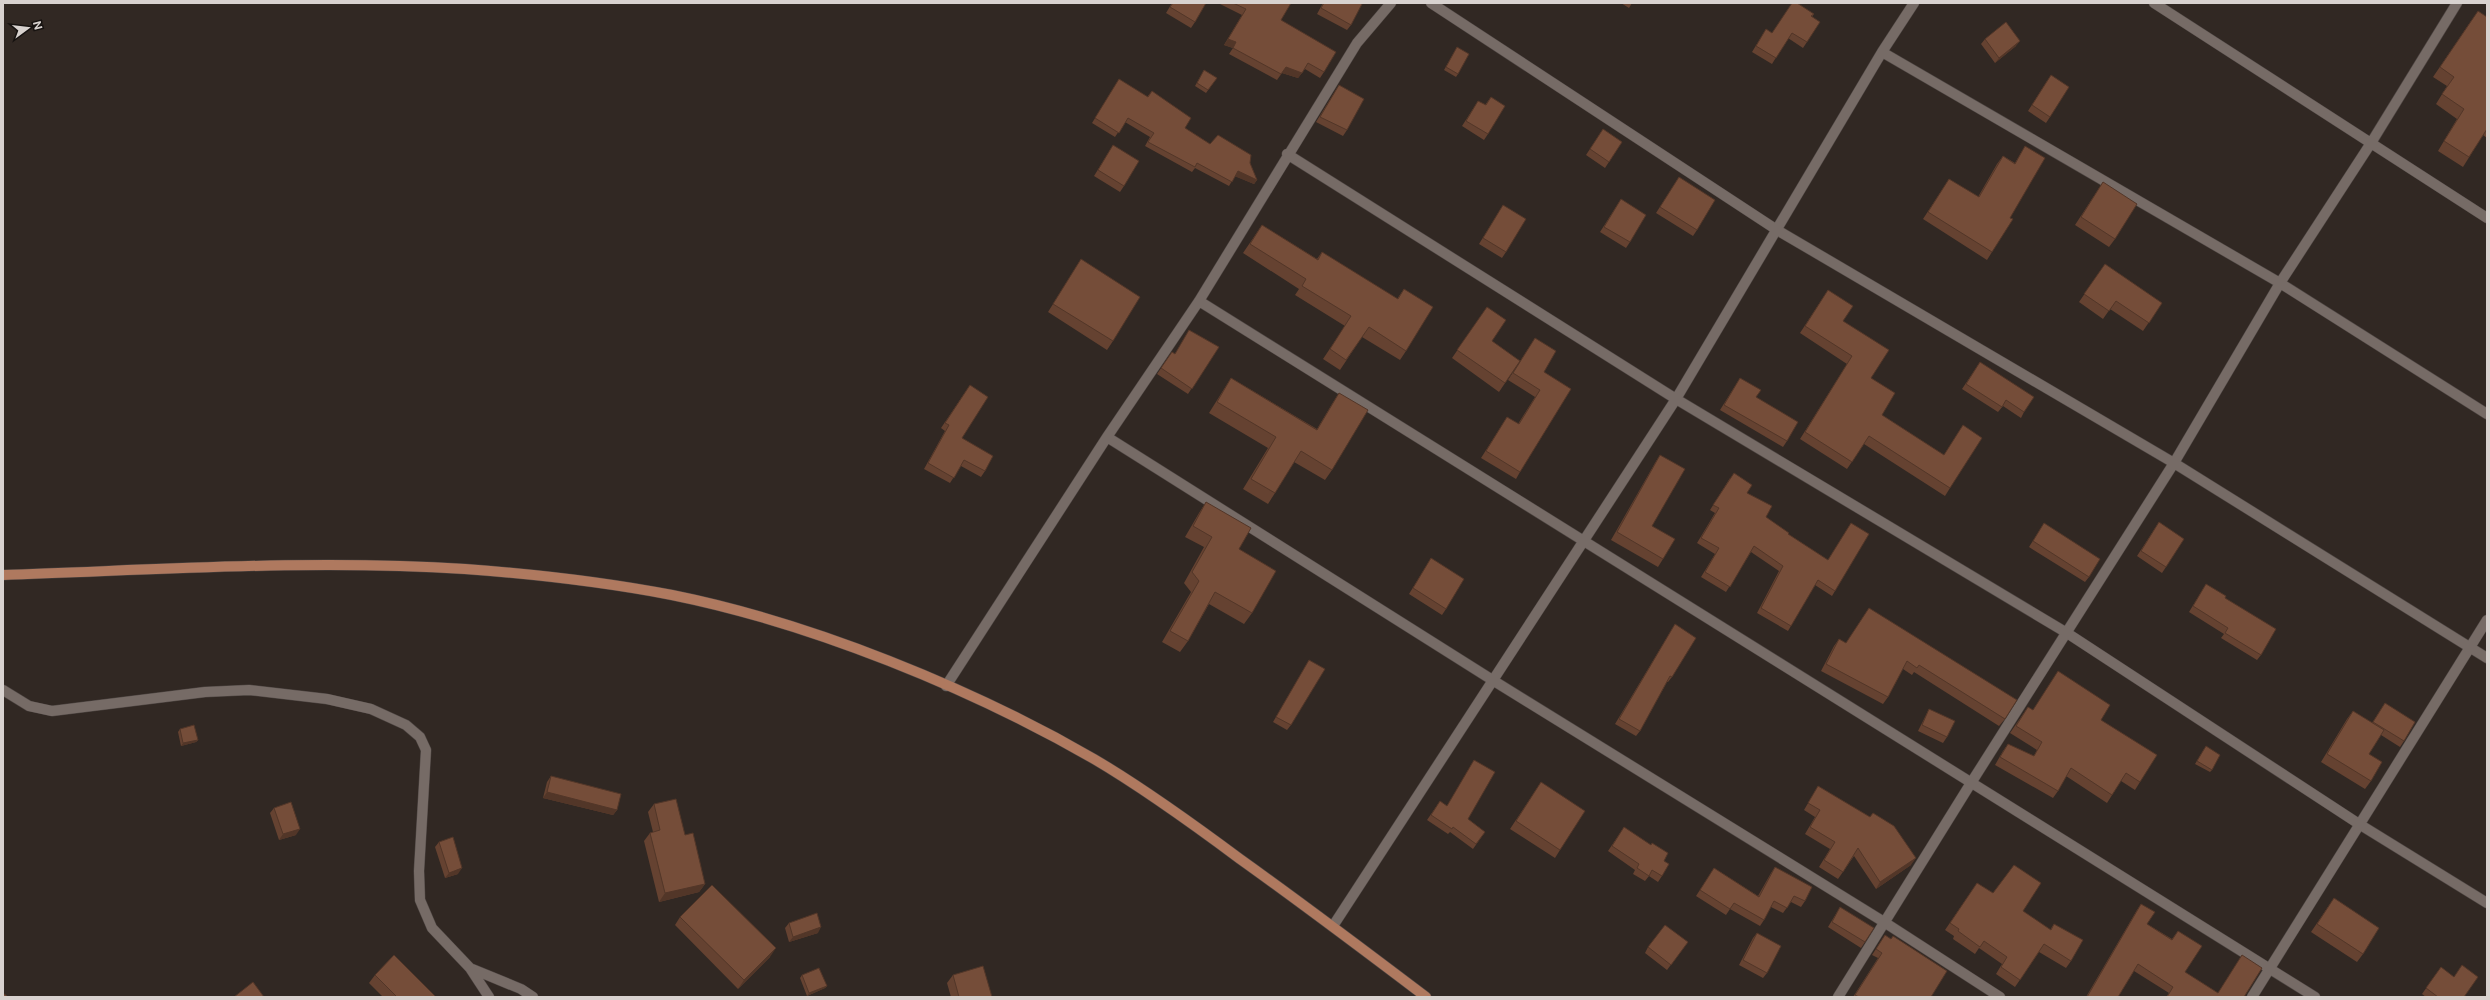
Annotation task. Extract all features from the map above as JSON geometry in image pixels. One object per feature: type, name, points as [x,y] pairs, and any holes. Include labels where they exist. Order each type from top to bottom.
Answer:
[{"type":"main road","points":[[3,574],[328,566],[428,567],[573,579],[674,595],[778,622],[851,646],[946,686],[1023,721],[1093,758],[1140,787],[1333,926],[1426,997]]},
{"type":"street","points":[[946,686],[1107,437],[1199,301],[1287,154],[1357,43],[1391,3]]},
{"type":"street","points":[[1431,3],[1777,230],[2174,463],[2487,658]]},
{"type":"street","points":[[1333,926],[1494,681],[1583,540],[1676,399],[1882,52],[1914,3]]},
{"type":"street","points":[[2154,3],[2487,218]]},
{"type":"street","points":[[1838,997],[1970,783],[2174,463],[2280,284],[2371,144],[2457,3]]},
{"type":"street","points":[[1882,52],[2280,284],[2487,414]]},
{"type":"street","points":[[1287,154],[1676,399],[2066,633],[2359,824],[2487,903]]},
{"type":"street","points":[[1199,301],[2314,997]]},
{"type":"street","points":[[1107,437],[1494,681],[1884,922],[2000,997]]},
{"type":"street","points":[[2252,997],[2487,620]]},
{"type":"street","points":[[3,690],[29,706],[52,711],[158,697],[249,690],[327,699],[371,709],[406,725],[420,737],[426,750],[418,871],[420,900],[432,928],[470,968],[489,997]]},
{"type":"street","points":[[470,968],[522,989],[533,997]]},
{"type":"building","points":[[1173,3],[1206,3],[1195,22],[1170,7]]},
{"type":"building","points":[[1233,3],[1291,3],[1281,20],[1336,52],[1324,72],[1308,63],[1302,73],[1286,67],[1281,74],[1233,48],[1236,42],[1228,39],[1246,9]]},
{"type":"building","points":[[1324,3],[1362,4],[1351,25],[1321,8]]},
{"type":"building","points":[[1792,3],[1797,3],[1814,14],[1811,16],[1820,22],[1807,42],[1792,33],[1776,58],[1756,46],[1766,29],[1772,33]]},
{"type":"building","points":[[2478,11],[2487,17],[2487,129],[2469,157],[2444,141],[2464,109],[2442,94],[2454,77],[2440,67]]},
{"type":"building","points":[[2006,22],[2020,41],[1999,58],[1985,39]]},
{"type":"building","points":[[1457,47],[1469,54],[1458,74],[1446,67]]},
{"type":"building","points":[[1204,70],[1217,78],[1208,90],[1197,83]]},
{"type":"building","points":[[2051,75],[2069,87],[2050,117],[2032,105]]},
{"type":"building","points":[[1119,79],[1148,97],[1152,91],[1191,118],[1185,128],[1210,144],[1218,135],[1251,155],[1250,163],[1257,180],[1238,171],[1232,182],[1197,163],[1195,167],[1148,142],[1154,133],[1128,118],[1119,133],[1095,118]]},
{"type":"building","points":[[1339,85],[1364,99],[1347,130],[1320,117]]},
{"type":"building","points":[[1491,97],[1505,106],[1488,134],[1466,121],[1478,101],[1486,105]]},
{"type":"building","points":[[1603,129],[1622,142],[1609,162],[1590,149]]},
{"type":"building","points":[[1113,145],[1139,161],[1124,186],[1098,170]]},
{"type":"building","points":[[2025,146],[2045,158],[2010,218],[2013,219],[1992,252],[1928,212],[1949,179],[1979,197],[2003,156],[2015,164]]},
{"type":"building","points":[[1679,177],[1715,200],[1697,230],[1660,207]]},
{"type":"building","points":[[2103,182],[2137,204],[2115,239],[2081,217]]},
{"type":"building","points":[[1621,199],[1646,215],[1630,242],[1604,227]]},
{"type":"building","points":[[1503,205],[1526,219],[1506,252],[1483,238]]},
{"type":"building","points":[[1262,225],[1318,260],[1322,252],[1398,299],[1404,289],[1433,307],[1406,351],[1369,327],[1346,360],[1330,349],[1351,316],[1302,286],[1306,279],[1250,244]]},
{"type":"building","points":[[1081,259],[1140,297],[1113,341],[1053,304]]},
{"type":"building","points":[[2105,264],[2162,303],[2149,323],[2116,301],[2109,311],[2084,294]]},
{"type":"building","points":[[1828,290],[1853,306],[1843,321],[1889,350],[1871,378],[1895,393],[1882,415],[1944,455],[1963,425],[1982,438],[1950,488],[1869,436],[1852,462],[1805,432],[1852,356],[1805,326]]},
{"type":"building","points":[[1487,307],[1506,320],[1492,341],[1520,361],[1505,383],[1457,350]]},
{"type":"building","points":[[1189,330],[1219,347],[1192,389],[1161,368],[1172,352],[1175,354]]},
{"type":"building","points":[[1535,338],[1556,351],[1544,372],[1571,389],[1520,472],[1486,451],[1507,417],[1519,424],[1540,390],[1513,373]]},
{"type":"building","points":[[1980,362],[2034,397],[2024,412],[2006,400],[2002,407],[1966,384]]},
{"type":"building","points":[[1231,378],[1317,430],[1339,393],[1368,410],[1332,470],[1301,451],[1275,493],[1251,479],[1276,437],[1217,402]]},
{"type":"building","points":[[1740,378],[1761,390],[1756,397],[1798,422],[1787,441],[1724,405]]},
{"type":"building","points":[[970,385],[988,397],[962,438],[993,456],[985,471],[964,460],[954,478],[928,463],[949,425],[945,423]]},
{"type":"building","points":[[1660,455],[1685,469],[1652,526],[1675,539],[1663,559],[1617,532]]},
{"type":"building","points":[[1734,473],[1752,485],[1747,493],[1772,506],[1766,517],[1789,533],[1788,534],[1828,560],[1851,523],[1869,534],[1835,591],[1818,580],[1791,626],[1761,608],[1783,566],[1754,546],[1730,587],[1705,572],[1719,548],[1701,538],[1719,508],[1713,505]]},
{"type":"building","points":[[1206,502],[1251,528],[1239,549],[1276,571],[1252,613],[1215,592],[1188,641],[1170,631],[1199,581],[1192,572],[1212,537],[1193,526]]},
{"type":"building","points":[[2159,522],[2184,539],[2166,567],[2141,551]]},
{"type":"building","points":[[2044,523],[2100,559],[2089,577],[2033,541]]},
{"type":"building","points":[[1431,558],[1464,579],[1446,609],[1413,588]]},
{"type":"building","points":[[2206,584],[2226,596],[2225,598],[2276,629],[2261,655],[2225,633],[2228,628],[2193,606]]},
{"type":"building","points":[[1869,608],[2017,700],[2005,719],[1919,665],[1917,668],[1907,661],[1888,697],[1826,664],[1839,639],[1846,643]]},
{"type":"building","points":[[1675,624],[1696,638],[1672,677],[1670,676],[1640,731],[1619,719]]},
{"type":"building","points":[[1309,660],[1325,669],[1291,725],[1276,717]]},
{"type":"building","points":[[2058,671],[2110,705],[2101,720],[2157,755],[2140,782],[2126,773],[2112,795],[2071,768],[2058,791],[2000,757],[2008,744],[2034,756],[2042,742],[2016,726],[2028,707],[2033,710]]},
{"type":"building","points":[[2385,703],[2415,722],[2404,741],[2373,722]]},
{"type":"building","points":[[1929,709],[1955,721],[1947,737],[1922,725]]},
{"type":"building","points":[[2353,711],[2384,730],[2369,754],[2382,762],[2371,781],[2327,754]]},
{"type":"building","points":[[194,725],[198,740],[183,743],[180,729]]},
{"type":"building","points":[[2206,746],[2220,755],[2212,770],[2197,761]]},
{"type":"building","points":[[1474,760],[1495,772],[1468,819],[1485,832],[1476,844],[1453,827],[1452,829],[1431,815],[1440,801],[1447,806]]},
{"type":"building","points":[[551,776],[621,794],[617,810],[547,792]]},
{"type":"building","points":[[1541,782],[1585,811],[1560,850],[1516,821]]},
{"type":"building","points":[[1818,786],[1870,817],[1873,813],[1894,826],[1916,858],[1880,882],[1858,848],[1843,872],[1824,860],[1835,842],[1810,827],[1820,810],[1808,803]]},
{"type":"building","points":[[676,799],[685,835],[693,833],[705,884],[665,893],[650,833],[660,830],[654,804]]},
{"type":"building","points":[[291,802],[300,829],[283,834],[274,808]]},
{"type":"building","points":[[1624,827],[1651,845],[1652,843],[1668,853],[1664,861],[1669,864],[1662,876],[1652,870],[1649,876],[1637,868],[1639,864],[1612,846]]},
{"type":"building","points":[[453,837],[462,868],[449,873],[439,842]]},
{"type":"building","points":[[2014,865],[2041,883],[2023,911],[2051,930],[2054,924],[2083,940],[2071,961],[2044,944],[2020,980],[2001,967],[2007,957],[1984,941],[1980,947],[1958,931],[1959,929],[1950,923],[1977,883],[1993,893]]},
{"type":"building","points":[[1775,867],[1812,887],[1805,901],[1794,896],[1787,908],[1774,901],[1764,920],[1734,903],[1730,909],[1700,890],[1714,868],[1759,897]]},
{"type":"building","points":[[712,885],[776,948],[744,980],[680,917]]},
{"type":"building","points":[[2334,898],[2379,928],[2363,954],[2317,924]]},
{"type":"building","points":[[2141,904],[2155,912],[2147,924],[2172,940],[2178,931],[2202,946],[2185,972],[2218,993],[2242,955],[2262,968],[2244,997],[2167,997],[2173,987],[2138,964],[2118,997],[2087,997]]},
{"type":"building","points":[[1840,907],[1874,928],[1865,942],[1832,922]]},
{"type":"building","points":[[817,913],[821,927],[793,937],[789,923]]},
{"type":"building","points":[[1665,925],[1688,942],[1671,965],[1648,947]]},
{"type":"building","points":[[1757,933],[1781,946],[1767,973],[1743,960]]},
{"type":"building","points":[[1885,935],[1891,939],[1893,936],[1947,971],[1931,997],[1859,997],[1855,995],[1882,953],[1876,949]]},
{"type":"building","points":[[394,955],[436,997],[397,997],[375,975]]},
{"type":"building","points":[[2462,965],[2478,977],[2464,997],[2438,997],[2426,988],[2441,967],[2454,977]]},
{"type":"building","points":[[983,966],[992,997],[959,997],[953,975]]},
{"type":"building","points":[[819,968],[827,986],[809,993],[802,975]]},
{"type":"building","points":[[253,982],[264,997],[234,997]]}]
